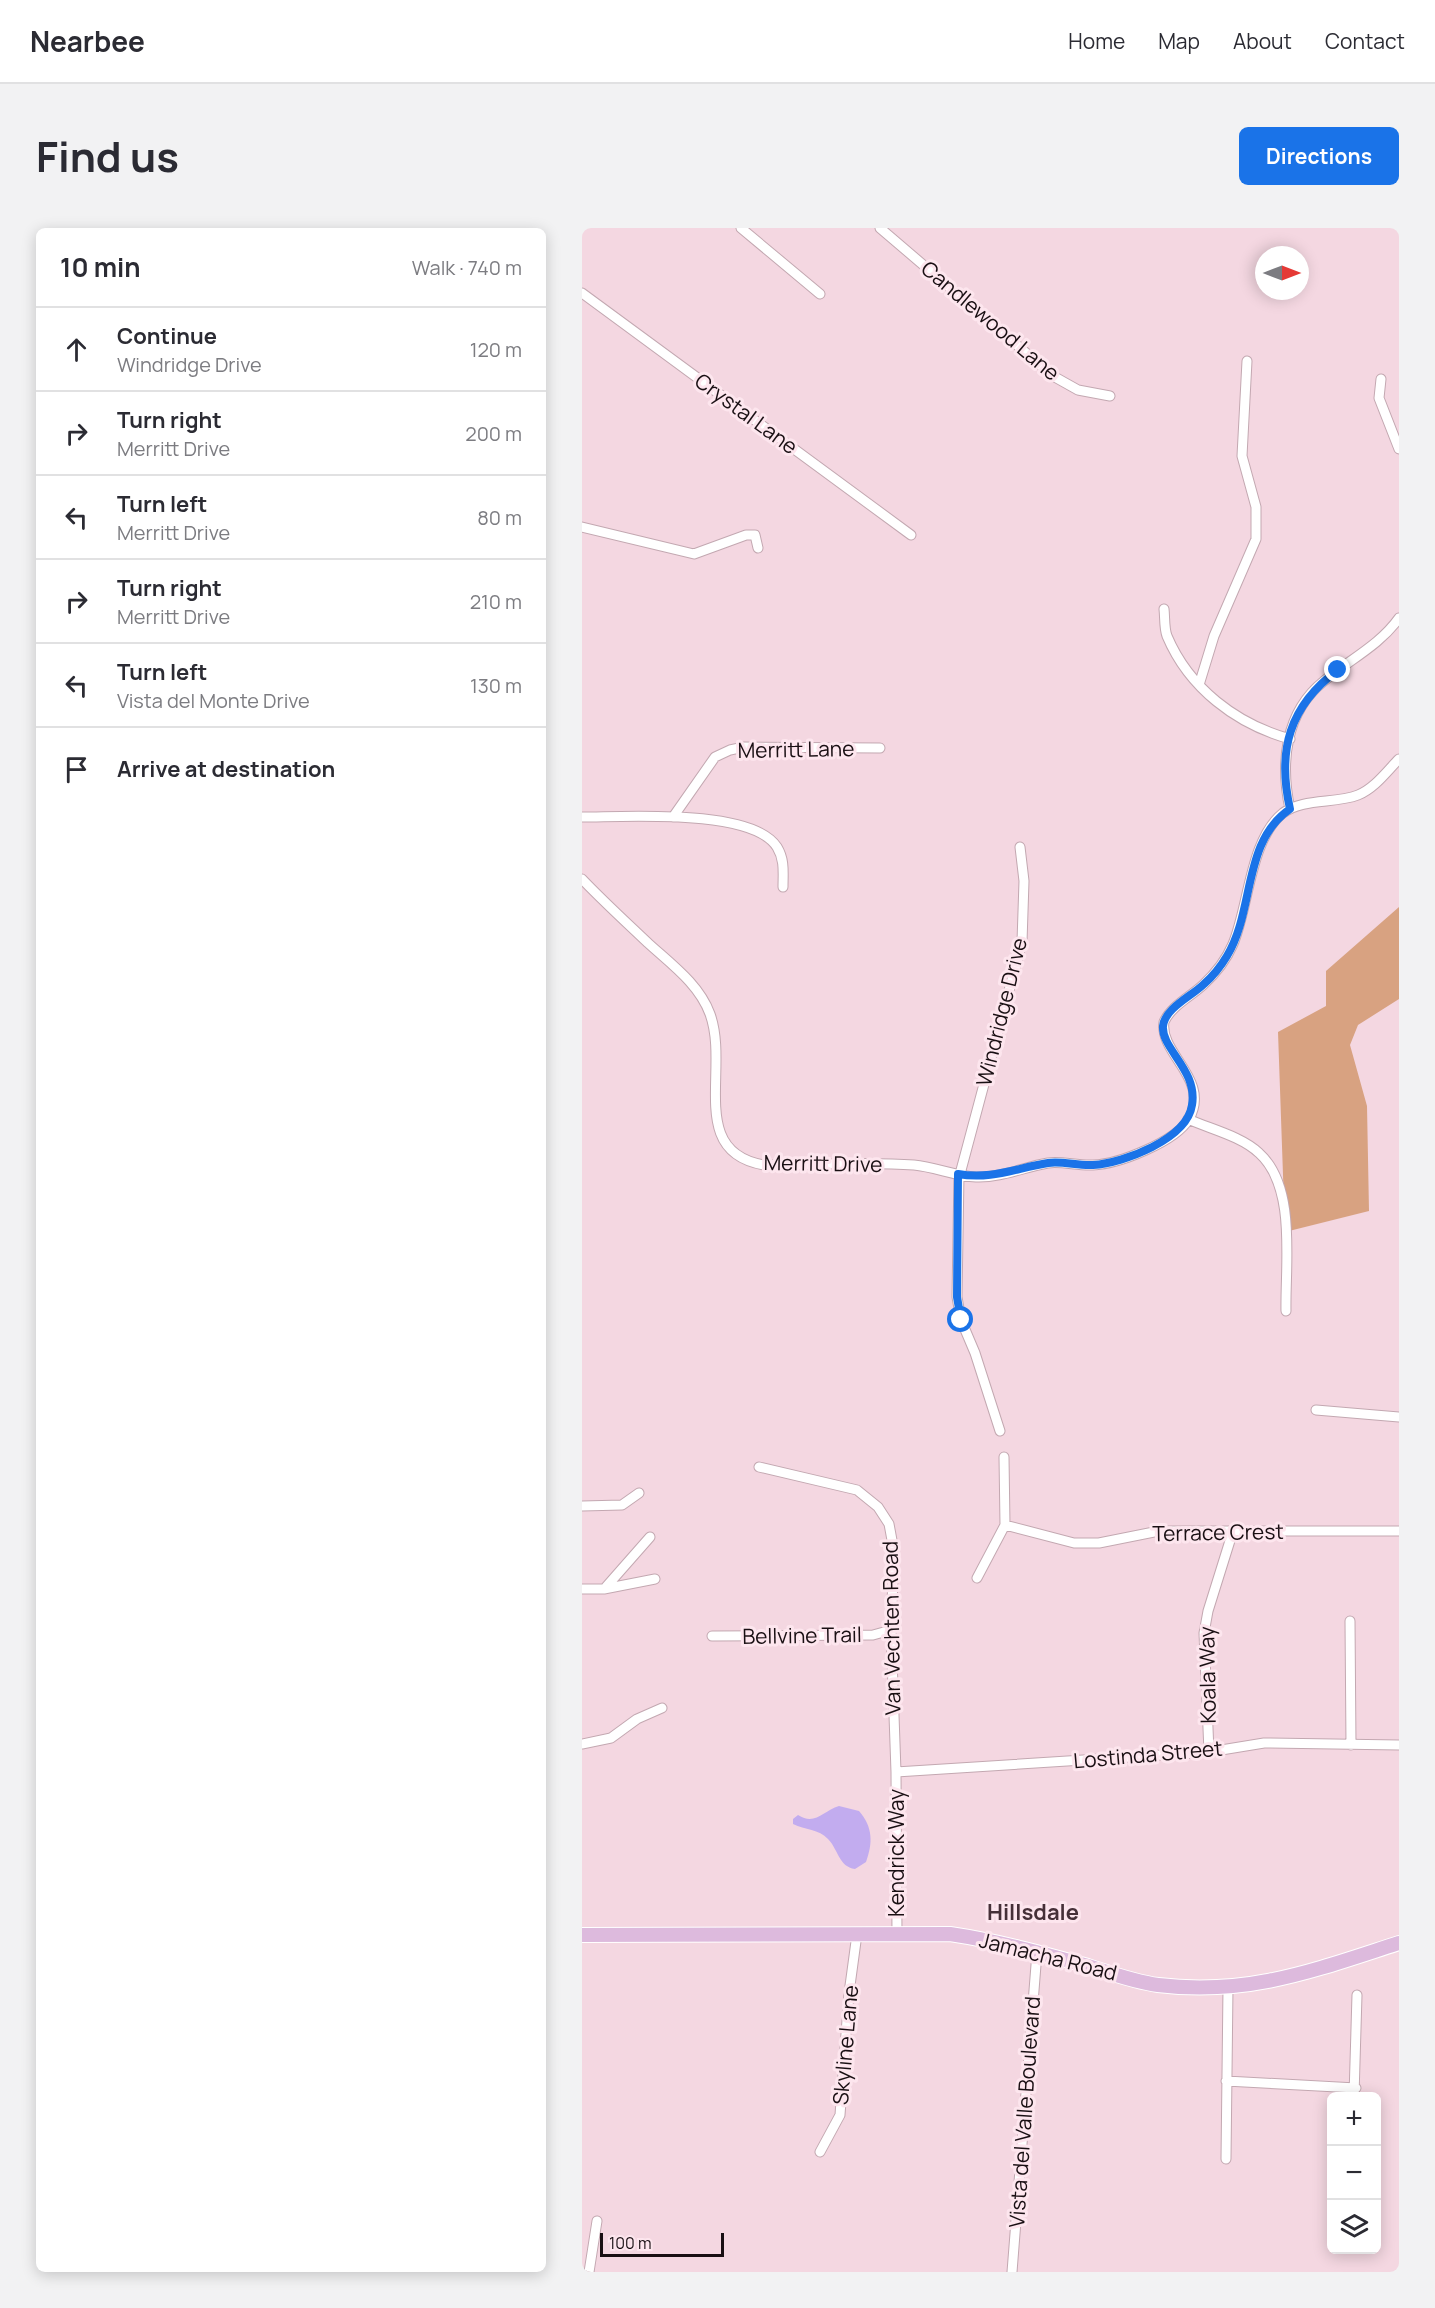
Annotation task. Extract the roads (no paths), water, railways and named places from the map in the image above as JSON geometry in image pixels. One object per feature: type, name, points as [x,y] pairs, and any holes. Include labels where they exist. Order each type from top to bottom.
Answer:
[{"type":"main road","name":"Jamacha Road","points":[[582,1935],[950,1934],[1002,1942],[1156,1985],[1228,1988],[1282,1980],[1399,1943]]},
{"type":"street","points":[[741,228],[820,294]]},
{"type":"street","name":"Candlewood Lane","points":[[880,228],[1053,376],[1077,390],[1110,396]]},
{"type":"street","name":"Crystal Lane","points":[[582,293],[911,535]]},
{"type":"street","points":[[1198,685],[1208,664],[1214,636],[1256,539],[1256,507],[1242,456],[1247,361]]},
{"type":"street","points":[[1380,379],[1379,398],[1399,449]]},
{"type":"street","points":[[582,527],[694,555],[746,535],[755,535],[758,548]]},
{"type":"street","points":[[1164,609],[1166,634],[1198,685],[1231,714],[1264,732],[1290,739]]},
{"type":"street","points":[[1290,809],[1285,786],[1284,759],[1299,711],[1317,687],[1378,641],[1399,618]]},
{"type":"street","name":"Merritt Lane","points":[[673,817],[715,757],[730,750],[744,747],[880,748]]},
{"type":"street","points":[[1286,1311],[1285,1203],[1278,1178],[1259,1153],[1188,1119],[1193,1103],[1191,1082],[1165,1036],[1164,1022],[1179,1004],[1204,984],[1226,957],[1246,907],[1263,839],[1277,819],[1290,809],[1357,795],[1371,788],[1399,759]]},
{"type":"street","points":[[582,817],[673,817],[727,821],[767,836],[781,856],[783,887]]},
{"type":"street","name":"Windridge Drive","points":[[1000,1431],[975,1353],[961,1320],[957,1297],[959,1174],[1022,942],[1024,881],[1020,847]]},
{"type":"street","name":"Merritt Drive","points":[[582,879],[701,995],[715,1030],[718,1131],[731,1152],[749,1162],[764,1165],[914,1165],[959,1174],[990,1176],[1050,1162],[1094,1165],[1152,1147],[1174,1135],[1188,1119]]},
{"type":"street","points":[[1316,1410],[1399,1417]]},
{"type":"street","points":[[977,1578],[1005,1525],[1004,1457]]},
{"type":"street","name":"Van Vechten Road","points":[[759,1467],[857,1490],[878,1507],[889,1524],[894,1551],[891,1630],[896,1772]]},
{"type":"street","points":[[582,1506],[622,1505],[639,1493]]},
{"type":"street","name":"Terrace Crest","points":[[1005,1525],[1074,1543],[1099,1543],[1159,1531],[1399,1531]]},
{"type":"street","name":"Koala Way","points":[[1209,1752],[1204,1633],[1208,1611],[1233,1531]]},
{"type":"street","points":[[604,1589],[650,1537]]},
{"type":"street","points":[[582,1589],[604,1589],[655,1579]]},
{"type":"street","points":[[1350,1621],[1351,1744]]},
{"type":"street","name":"Bellvine Trail","points":[[712,1636],[873,1635],[891,1630]]},
{"type":"street","points":[[582,1744],[611,1738],[638,1719],[662,1708]]},
{"type":"street","name":"Lostinda Street","points":[[896,1772],[1209,1752],[1264,1743],[1399,1745]]},
{"type":"street","name":"Kendrick Way","points":[[896,1772],[897,1934]]},
{"type":"street","name":"Skyline Lane","points":[[820,2152],[840,2115],[849,1993],[857,1934]]},
{"type":"street","name":"Vista del Valle Boulevard","points":[[1012,2272],[1036,1952]]},
{"type":"street","points":[[1226,2159],[1228,1988]]},
{"type":"street","points":[[1226,2081],[1355,2092],[1357,1995]]},
{"type":"street","points":[[589,2272],[597,2221]]},
{"type":"district","name":"Hillsdale","points":[[1033,1912]]}]
